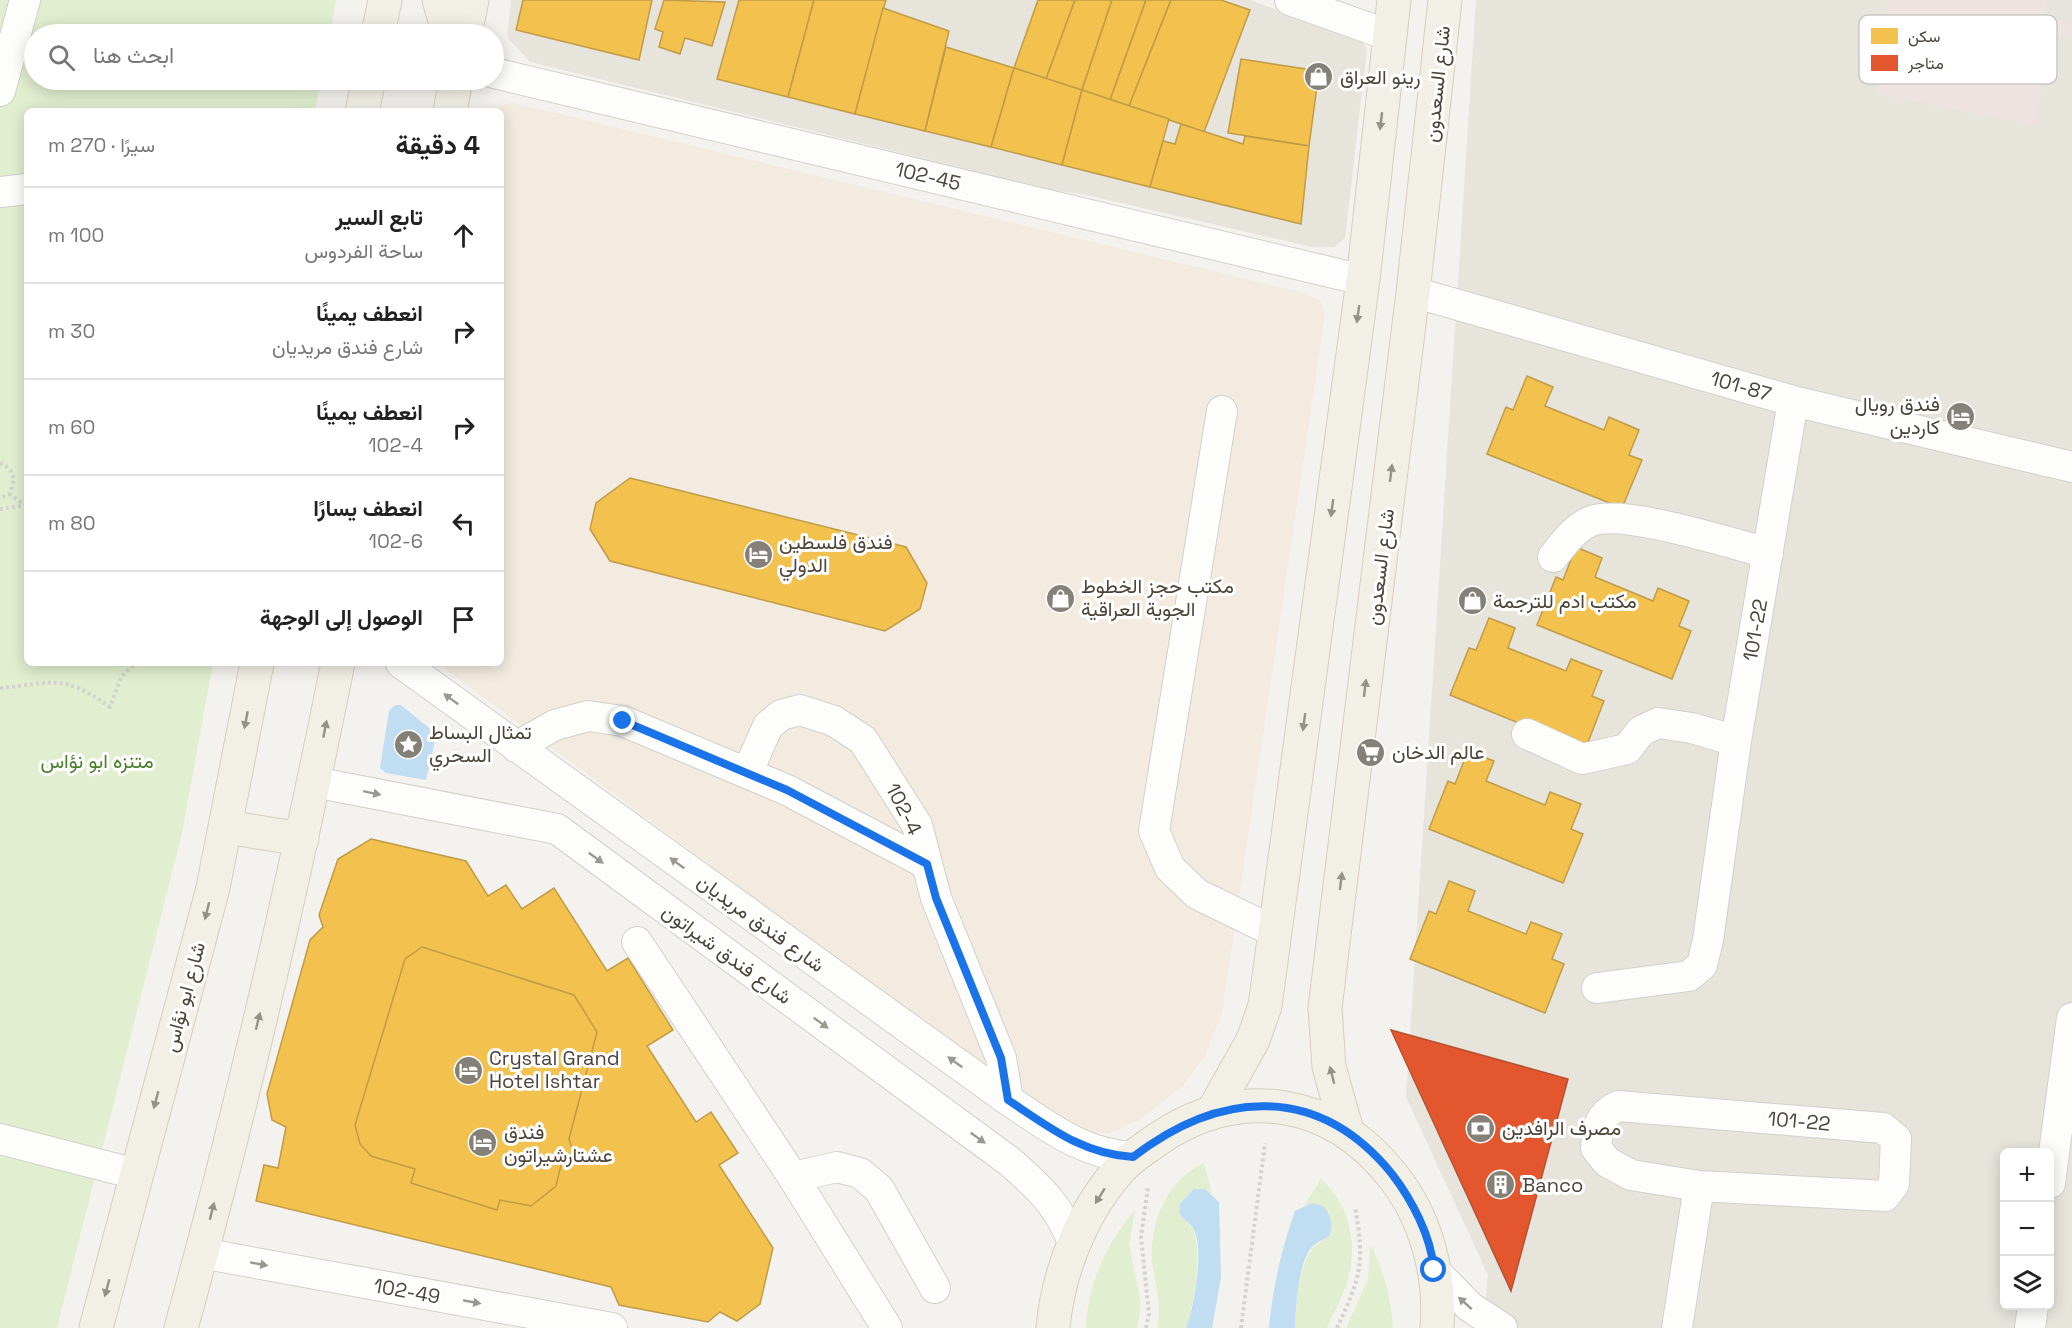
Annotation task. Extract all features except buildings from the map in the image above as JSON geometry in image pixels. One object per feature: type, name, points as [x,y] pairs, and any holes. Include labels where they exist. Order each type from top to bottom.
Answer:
[{"type":"main road","points":[[380,24],[385,0]]},
{"type":"main road","points":[[439,0],[446,24]]},
{"type":"main road","points":[[467,24],[472,0]]},
{"type":"main road","points":[[1212,1113],[1253,1040],[1265,1006],[1363,280],[1394,0]]},
{"type":"main road","name":"شارع السعدون","points":[[1347,1131],[1329,1067],[1325,1008],[1413,292],[1445,0]]},
{"type":"main road","points":[[363,108],[367,90]]},
{"type":"main road","points":[[451,108],[454,90]]},
{"type":"main road","name":"شارع ابو نؤاس","points":[[96,1328],[198,947],[226,827],[256,666]]},
{"type":"main road","points":[[181,1328],[302,839],[337,666]]},
{"type":"main road","points":[[226,827],[302,839]]},
{"type":"main road","points":[[1053,1328],[1059,1295],[1074,1246],[1105,1188],[1123,1166],[1168,1132],[1212,1113],[1239,1107],[1268,1105],[1295,1109],[1322,1118],[1347,1131],[1369,1149],[1403,1189],[1425,1236],[1434,1270],[1437,1328]]},
{"type":"street","points":[[0,91],[25,0]]},
{"type":"street","points":[[1290,0],[1390,36]]},
{"type":"street","name":"102-45","points":[[504,75],[1363,280]]},
{"type":"street","points":[[0,192],[24,189]]},
{"type":"street","name":"101-87","points":[[1413,292],[1793,401],[2072,467]]},
{"type":"street","name":"101-22","points":[[1597,988],[1689,976],[1702,965],[1708,940],[1736,741],[1793,401]]},
{"type":"street","points":[[1222,411],[1154,831],[1170,868],[1197,894],[1275,932]]},
{"type":"street","points":[[1553,557],[1567,539],[1589,521],[1622,518],[1768,553]]},
{"type":"street","name":"شارع فندق مريديان","points":[[405,666],[1008,1100],[1077,1144],[1097,1153],[1133,1157]]},
{"type":"street","name":"102-4","points":[[747,773],[768,726],[781,715],[800,710],[834,721],[863,740],[917,825],[936,898],[1001,1058],[1008,1100]]},
{"type":"street","points":[[516,747],[555,725],[588,716],[623,721],[787,790],[927,864]]},
{"type":"street","points":[[1527,734],[1582,759],[1627,749],[1641,731],[1658,723],[1692,728],[1736,741]]},
{"type":"street","name":"شارع فندق شيراتون","points":[[314,782],[557,829],[1009,1161],[1046,1194],[1074,1246]]},
{"type":"street","points":[[557,829],[579,793]]},
{"type":"street","points":[[637,942],[793,1177],[887,1328]]},
{"type":"street","points":[[2054,1148],[2072,1018]]},
{"type":"street","points":[[892,1076],[918,1036]]},
{"type":"street","name":"101-22","points":[[1618,1106],[1883,1128],[1896,1139],[1894,1184],[1885,1196],[1699,1186],[1631,1174],[1607,1162],[1596,1148],[1599,1121],[1607,1112],[1618,1106]]},
{"type":"street","points":[[0,1139],[136,1174]]},
{"type":"street","points":[[793,1177],[837,1167],[860,1173],[879,1189],[935,1288]]},
{"type":"street","points":[[1677,1328],[1699,1186]]},
{"type":"street","name":"102-49","points":[[201,1253],[612,1328]]},
{"type":"street","points":[[1434,1270],[1470,1307],[1490,1323],[1502,1328]]},
{"type":"street","points":[[2030,1328],[2032,1310]]},
{"type":"path","points":[[0,463],[12,471],[14,478],[9,494],[0,498]]},
{"type":"path","points":[[9,494],[24,503]]},
{"type":"path","points":[[0,509],[24,504]]},
{"type":"path","points":[[0,688],[59,681],[75,684],[110,707],[121,677],[132,666]]},
{"type":"path","points":[[1241,1328],[1265,1143]]},
{"type":"path","points":[[1146,1328],[1149,1314],[1141,1237],[1148,1187]]},
{"type":"path","points":[[1337,1328],[1359,1279],[1361,1242],[1355,1207]]},
{"type":"shaded area","points":[[511,0],[1250,0],[1362,41],[1367,49],[1345,238],[1334,247],[1312,247],[1082,194],[1057,191],[530,62],[507,37]]},
{"type":"shaded area","points":[[1476,0],[2072,0],[2072,1328],[1483,1328],[1488,1275],[1406,1097]]},
{"type":"shaded area","points":[[1888,0],[2072,0],[2072,35],[2057,33],[2057,15],[1886,15]]},
{"type":"shaded area","points":[[2047,0],[2072,0],[2072,22],[2057,21],[2057,15],[2046,15]]},
{"type":"shaded area","points":[[1878,84],[2042,84],[2036,125],[1877,94]]},
{"type":"shaded area","points":[[510,102],[1305,293],[1320,300],[1325,315],[1222,1013],[1205,1056],[1182,1087],[1139,1120],[1107,1134],[1065,1128],[441,666],[504,666],[504,108],[497,108]]},
{"type":"green space","name":"متنزه ابو نؤاس","points":[[0,0],[336,0],[332,24],[24,24],[24,90],[319,90],[316,108],[24,108],[24,666],[212,666],[182,833],[57,1328],[0,1328]]},
{"type":"green space","points":[[1204,1163],[1212,1194],[1205,1189],[1186,1222],[1193,1228],[1197,1252],[1195,1288],[1188,1324],[1186,1328],[1157,1328],[1159,1302],[1152,1259],[1154,1230],[1171,1190],[1191,1170]]},
{"type":"green space","points":[[1321,1179],[1339,1201],[1346,1215],[1352,1243],[1350,1272],[1327,1328],[1295,1328],[1298,1292],[1304,1266],[1308,1255],[1315,1246],[1323,1241],[1312,1203],[1304,1206]]},
{"type":"green space","points":[[1135,1210],[1129,1244],[1141,1304],[1137,1328],[1086,1328],[1090,1295],[1100,1265],[1115,1236]]},
{"type":"green space","points":[[1370,1244],[1386,1285],[1393,1328],[1346,1328],[1368,1279]]},
{"type":"water","points":[[395,705],[401,705],[436,736],[426,780],[386,773],[380,768],[389,711]]},
{"type":"water","points":[[1194,1189],[1205,1189],[1219,1202],[1221,1277],[1212,1328],[1186,1328],[1195,1293],[1198,1249],[1193,1228],[1180,1214],[1180,1204]]},
{"type":"water","points":[[1312,1203],[1323,1206],[1328,1213],[1331,1220],[1330,1235],[1314,1245],[1304,1261],[1299,1284],[1295,1328],[1269,1328],[1278,1269],[1295,1211]]},
{"type":"place","name":"رينو العراق","points":[[1319,77]]},
{"type":"place","name":"فندق رويال كاردين","points":[[1961,416]]},
{"type":"place","name":"فندق فلسطين الدولي","points":[[758,554]]},
{"type":"place","name":"مكتب حجز الخطوط الجوية العراقية","points":[[1060,598]]},
{"type":"place","name":"مكتب ادم للترجمة","points":[[1472,601]]},
{"type":"place","name":"تمثال البساط السحري","points":[[408,744]]},
{"type":"place","name":"عالم الدخان","points":[[1371,752]]},
{"type":"place","name":"Crystal Grand Hotel Ishtar","points":[[468,1070]]},
{"type":"place","name":"مصرف الرافدين","points":[[1481,1128]]},
{"type":"place","name":"فندق عشتارشيراتون","points":[[483,1143]]},
{"type":"place","name":"Banco","points":[[1501,1185]]},
{"type":"route","points":[[623,721],[787,790],[927,864],[936,898],[1001,1058],[1008,1100],[1067,1139],[1097,1153],[1133,1157],[1168,1132],[1186,1123],[1212,1113],[1239,1107],[1268,1105],[1295,1109],[1322,1118],[1347,1131],[1369,1149],[1403,1189],[1425,1236],[1434,1270]]}]
